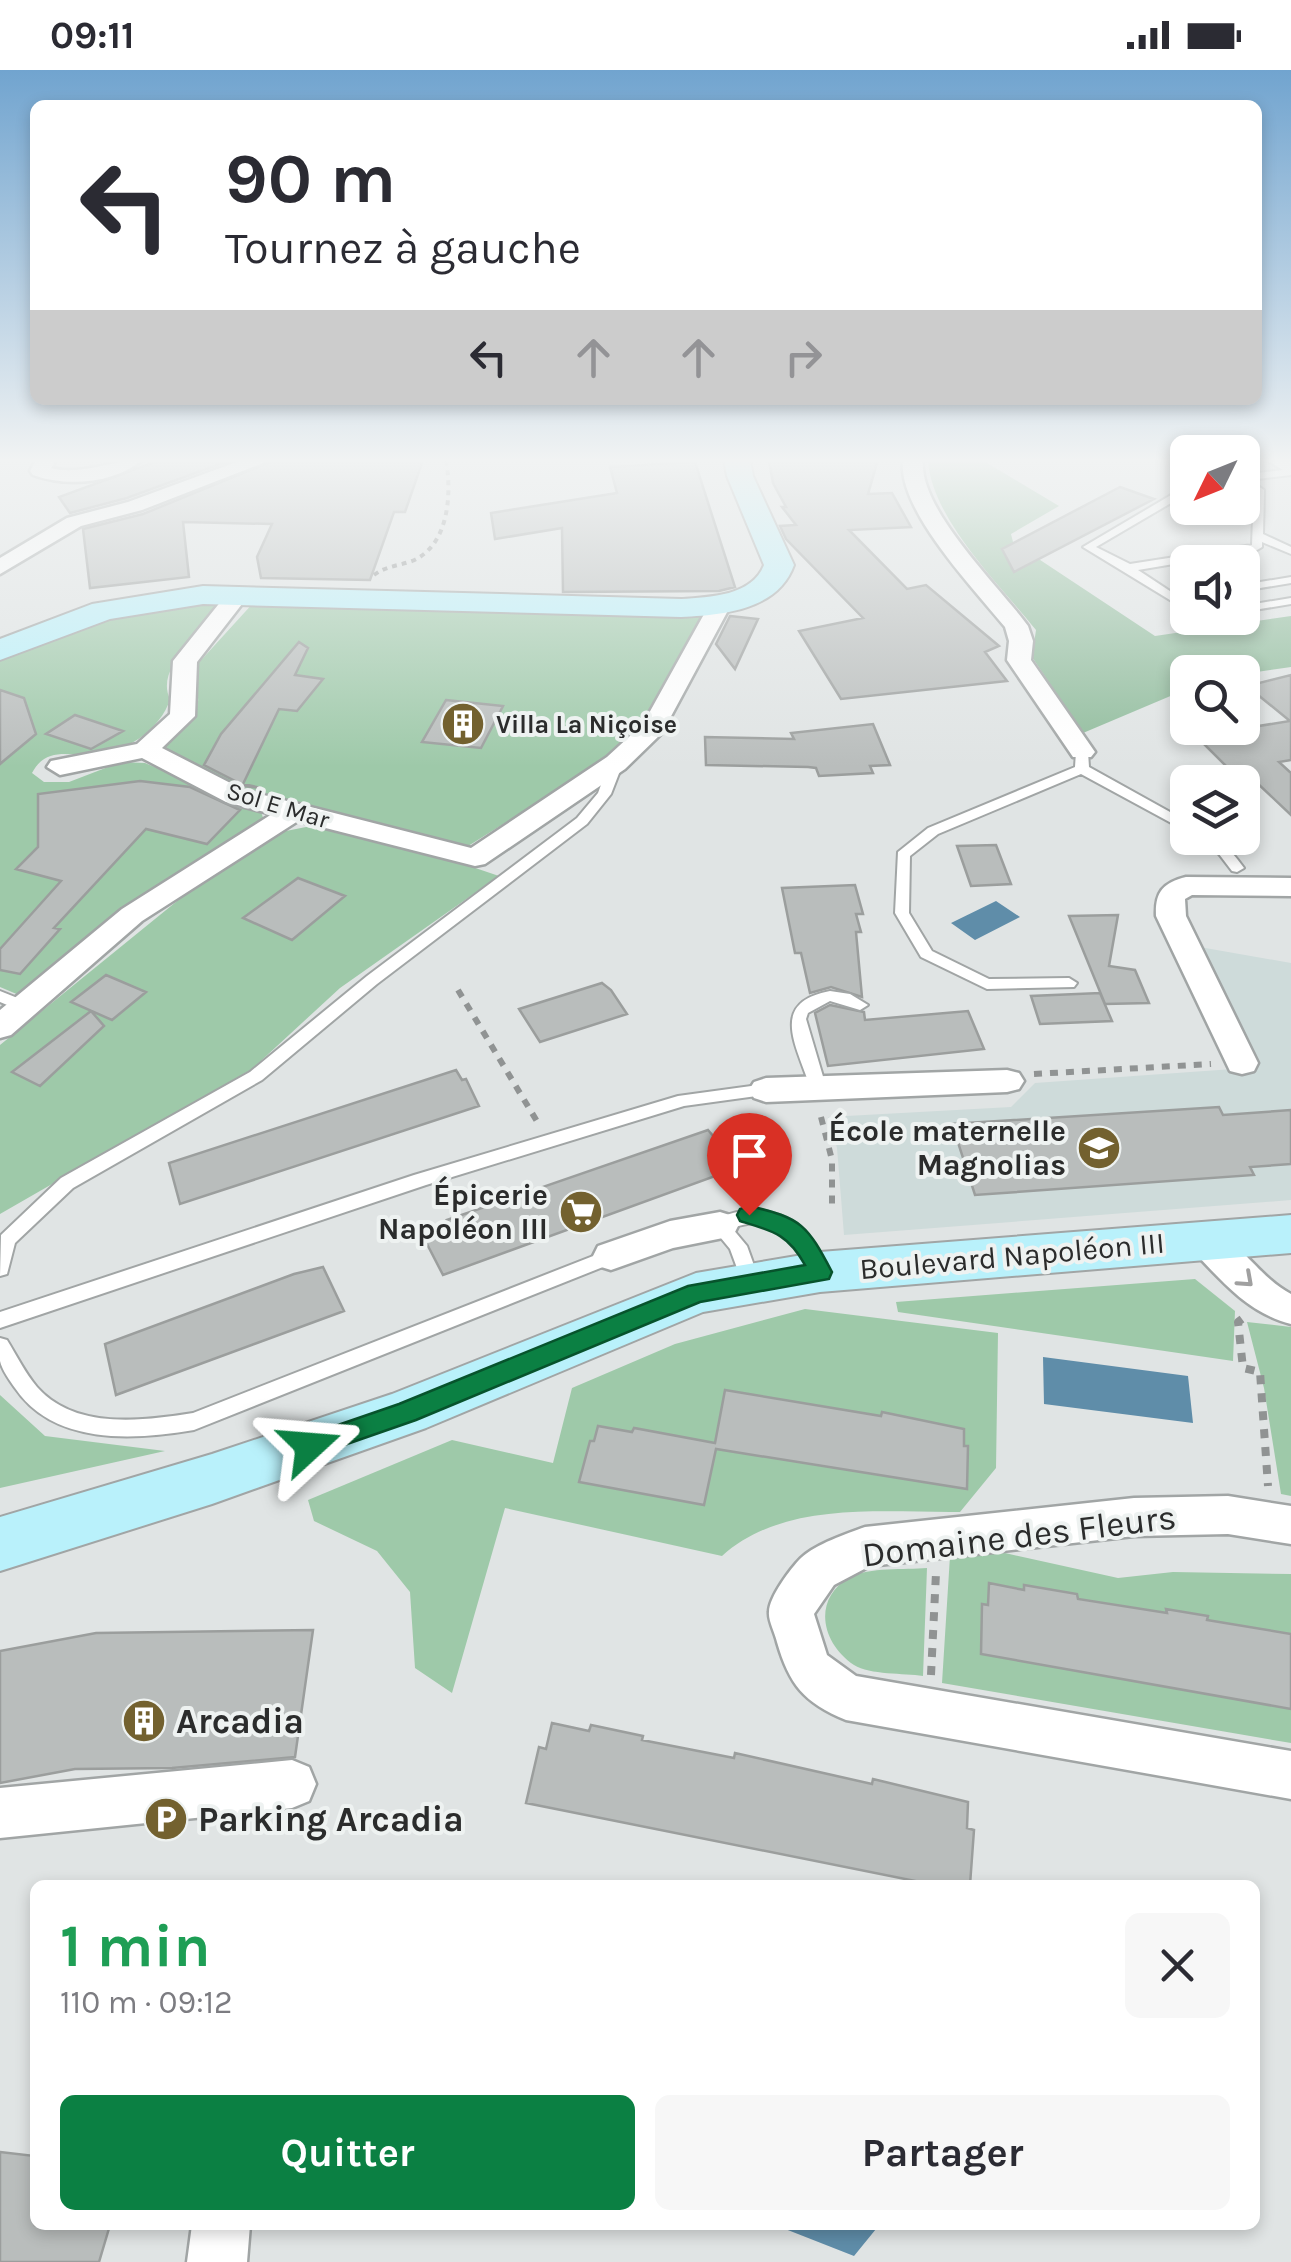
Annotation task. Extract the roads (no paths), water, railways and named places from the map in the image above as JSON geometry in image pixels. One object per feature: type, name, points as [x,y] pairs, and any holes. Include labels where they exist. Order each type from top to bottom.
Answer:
[{"type":"street","points":[[0,650],[64,623],[124,606],[174,598],[681,608],[740,598],[769,583],[778,574],[778,562]]},
{"type":"street","points":[[965,562],[1016,626],[1021,641],[1019,660],[1082,760]]},
{"type":"street","points":[[60,768],[145,750],[182,716],[186,661],[234,599]]},
{"type":"street","points":[[616,763],[652,728],[721,603]]},
{"type":"street","name":"Sol E Mar","points":[[145,750],[235,796],[475,858],[616,763]]},
{"type":"street","points":[[0,1028],[12,1002],[132,915],[293,812]]},
{"type":"street","points":[[1242,1062],[1171,916],[1170,896],[1186,886],[1291,887]]},
{"type":"street","points":[[766,1090],[1007,1081]]},
{"type":"street","points":[[611,1256],[670,1235],[720,1226]]},
{"type":"street","name":"Boulevard Napoléon III","points":[[0,1544],[212,1479],[389,1418],[696,1293],[820,1272],[1291,1234]]},
{"type":"street","points":[[1206,1241],[1280,1304]]},
{"type":"street","name":"Domaine des Fleurs","points":[[1281,1524],[1228,1515],[1134,1517],[866,1547],[818,1571],[791,1611],[808,1670],[846,1696],[1291,1775]]},
{"type":"street","points":[[0,1813],[292,1784]]},
{"type":"street","points":[[217,2262],[220,2230]]},
{"type":"lane","points":[[1117,562],[1170,597]]},
{"type":"lane","points":[[1128,568],[1161,562]]},
{"type":"lane","points":[[1260,585],[1291,580]]},
{"type":"lane","points":[[1260,606],[1291,601]]},
{"type":"lane","points":[[1069,983],[987,984],[926,954],[902,913],[903,855],[933,831],[1082,760],[1170,816]]},
{"type":"lane","points":[[0,1269],[7,1240],[67,1183],[256,1076],[372,980],[582,821],[604,794],[616,763]]},
{"type":"lane","points":[[1227,855],[1237,868]]},
{"type":"lane","points":[[830,1090],[798,1018],[801,1010],[826,995],[842,995],[860,1005]]},
{"type":"lane","points":[[0,1320],[684,1100],[766,1090]]},
{"type":"lane","points":[[751,1282],[738,1246],[720,1226],[734,1217],[749,1215],[780,1224],[801,1236],[820,1272]]},
{"type":"lane","points":[[0,1346],[34,1398],[71,1419],[118,1429],[154,1429],[194,1421],[611,1256]]},
{"type":"water","points":[[996,901],[1020,917],[975,940],[951,923]]},
{"type":"water","points":[[1043,1357],[1188,1376],[1193,1423],[1044,1404]]},
{"type":"water","points":[[788,2230],[875,2230],[854,2256]]},
{"type":"place","name":"Villa La Niçoise","points":[[463,724]]},
{"type":"place","name":"École maternelle Magnolias","points":[[1099,1148]]},
{"type":"place","name":"Épicerie Napoléon III","points":[[581,1212]]},
{"type":"place","name":"Arcadia","points":[[144,1721]]},
{"type":"place","name":"Parking Arcadia","points":[[166,1819]]}]
